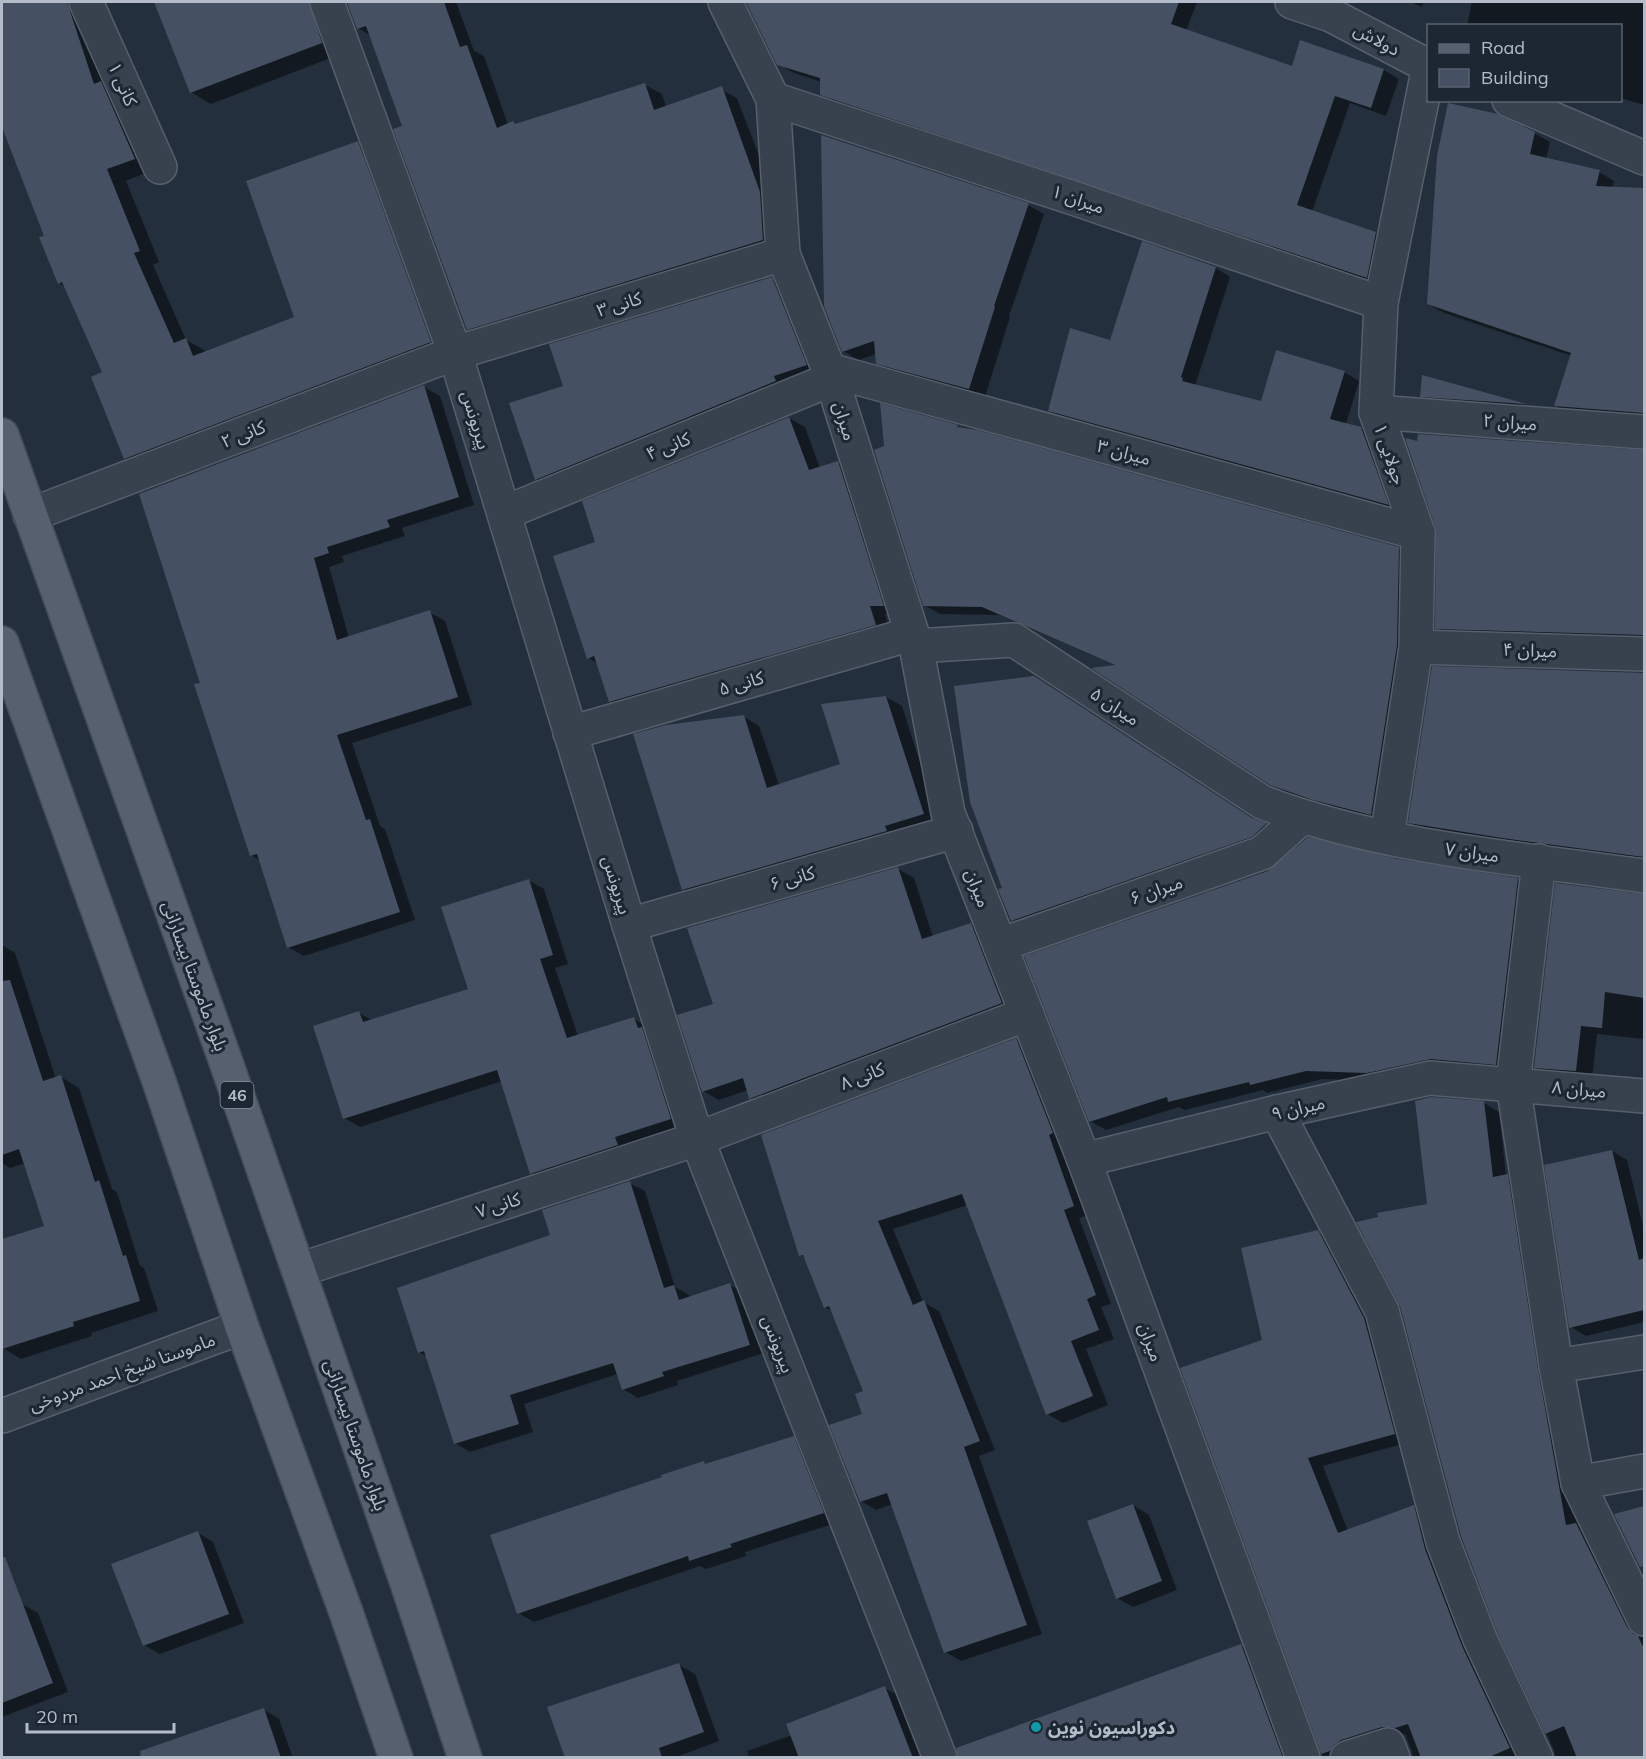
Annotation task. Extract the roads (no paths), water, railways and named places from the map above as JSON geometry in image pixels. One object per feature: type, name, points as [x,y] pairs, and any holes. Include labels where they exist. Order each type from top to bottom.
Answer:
[{"type":"main road","name":"بلوار ماموستا بیسارانی","points":[[2,435],[299,1270],[465,1758]]},
{"type":"main road","points":[[2,643],[160,1084],[242,1327],[343,1604],[396,1758]]},
{"type":"street","name":"کانی ۱","points":[[86,2],[160,167]]},
{"type":"street","name":"پیریونس","points":[[327,2],[455,353],[629,925],[697,1139],[940,1758]]},
{"type":"street","name":"میران","points":[[725,2],[773,99],[783,254],[830,375],[914,640],[948,813],[1084,1160],[1304,1758]]},
{"type":"street","name":"دولاش","points":[[1292,2],[1334,8],[1427,67]]},
{"type":"street","name":"جولایی ۱","points":[[1387,837],[1416,647],[1418,533],[1376,412],[1381,303],[1427,73]]},
{"type":"street","name":"میران ۱","points":[[773,99],[1381,303]]},
{"type":"street","points":[[1514,102],[1644,158]]},
{"type":"street","name":"کانی ۳","points":[[455,353],[783,254]]},
{"type":"street","name":"کانی ۲","points":[[30,515],[455,353]]},
{"type":"street","name":"کانی ۴","points":[[504,513],[830,375]]},
{"type":"street","name":"میران ۳","points":[[830,375],[1418,533]]},
{"type":"street","name":"میران ۲","points":[[1376,412],[1644,432]]},
{"type":"street","name":"کانی ۵","points":[[570,733],[914,640]]},
{"type":"street","name":"میران ۵","points":[[914,640],[1014,640],[1262,802],[1302,817]]},
{"type":"street","name":"میران ۴","points":[[1416,647],[1644,654]]},
{"type":"street","name":"میران ۷","points":[[1302,817],[1413,843],[1644,876]]},
{"type":"street","name":"میران ۶","points":[[1000,945],[1262,853],[1302,817]]},
{"type":"street","name":"کانی ۶","points":[[629,925],[956,831]]},
{"type":"street","points":[[1539,861],[1514,1084],[1556,1366],[1578,1483],[1644,1619]]},
{"type":"street","name":"کانی ۸","points":[[697,1139],[1027,1014]]},
{"type":"street","name":"میران ۹","points":[[1084,1160],[1277,1112],[1430,1078],[1514,1084]]},
{"type":"street","name":"میران ۸","points":[[1514,1084],[1644,1096]]},
{"type":"street","points":[[1277,1112],[1382,1311],[1443,1542],[1480,1639],[1536,1758]]},
{"type":"street","name":"کانی ۷","points":[[299,1270],[697,1139]]},
{"type":"street","name":"ماموستا شیخ احمد مردوخی","points":[[2,1416],[242,1327]]},
{"type":"street","points":[[1556,1366],[1644,1352]]},
{"type":"street","points":[[1578,1483],[1644,1471]]},
{"type":"street","points":[[1347,1758],[1388,1745],[1393,1758]]},
{"type":"place","name":"دکوراسیون نوین","points":[[1036,1727]]}]
